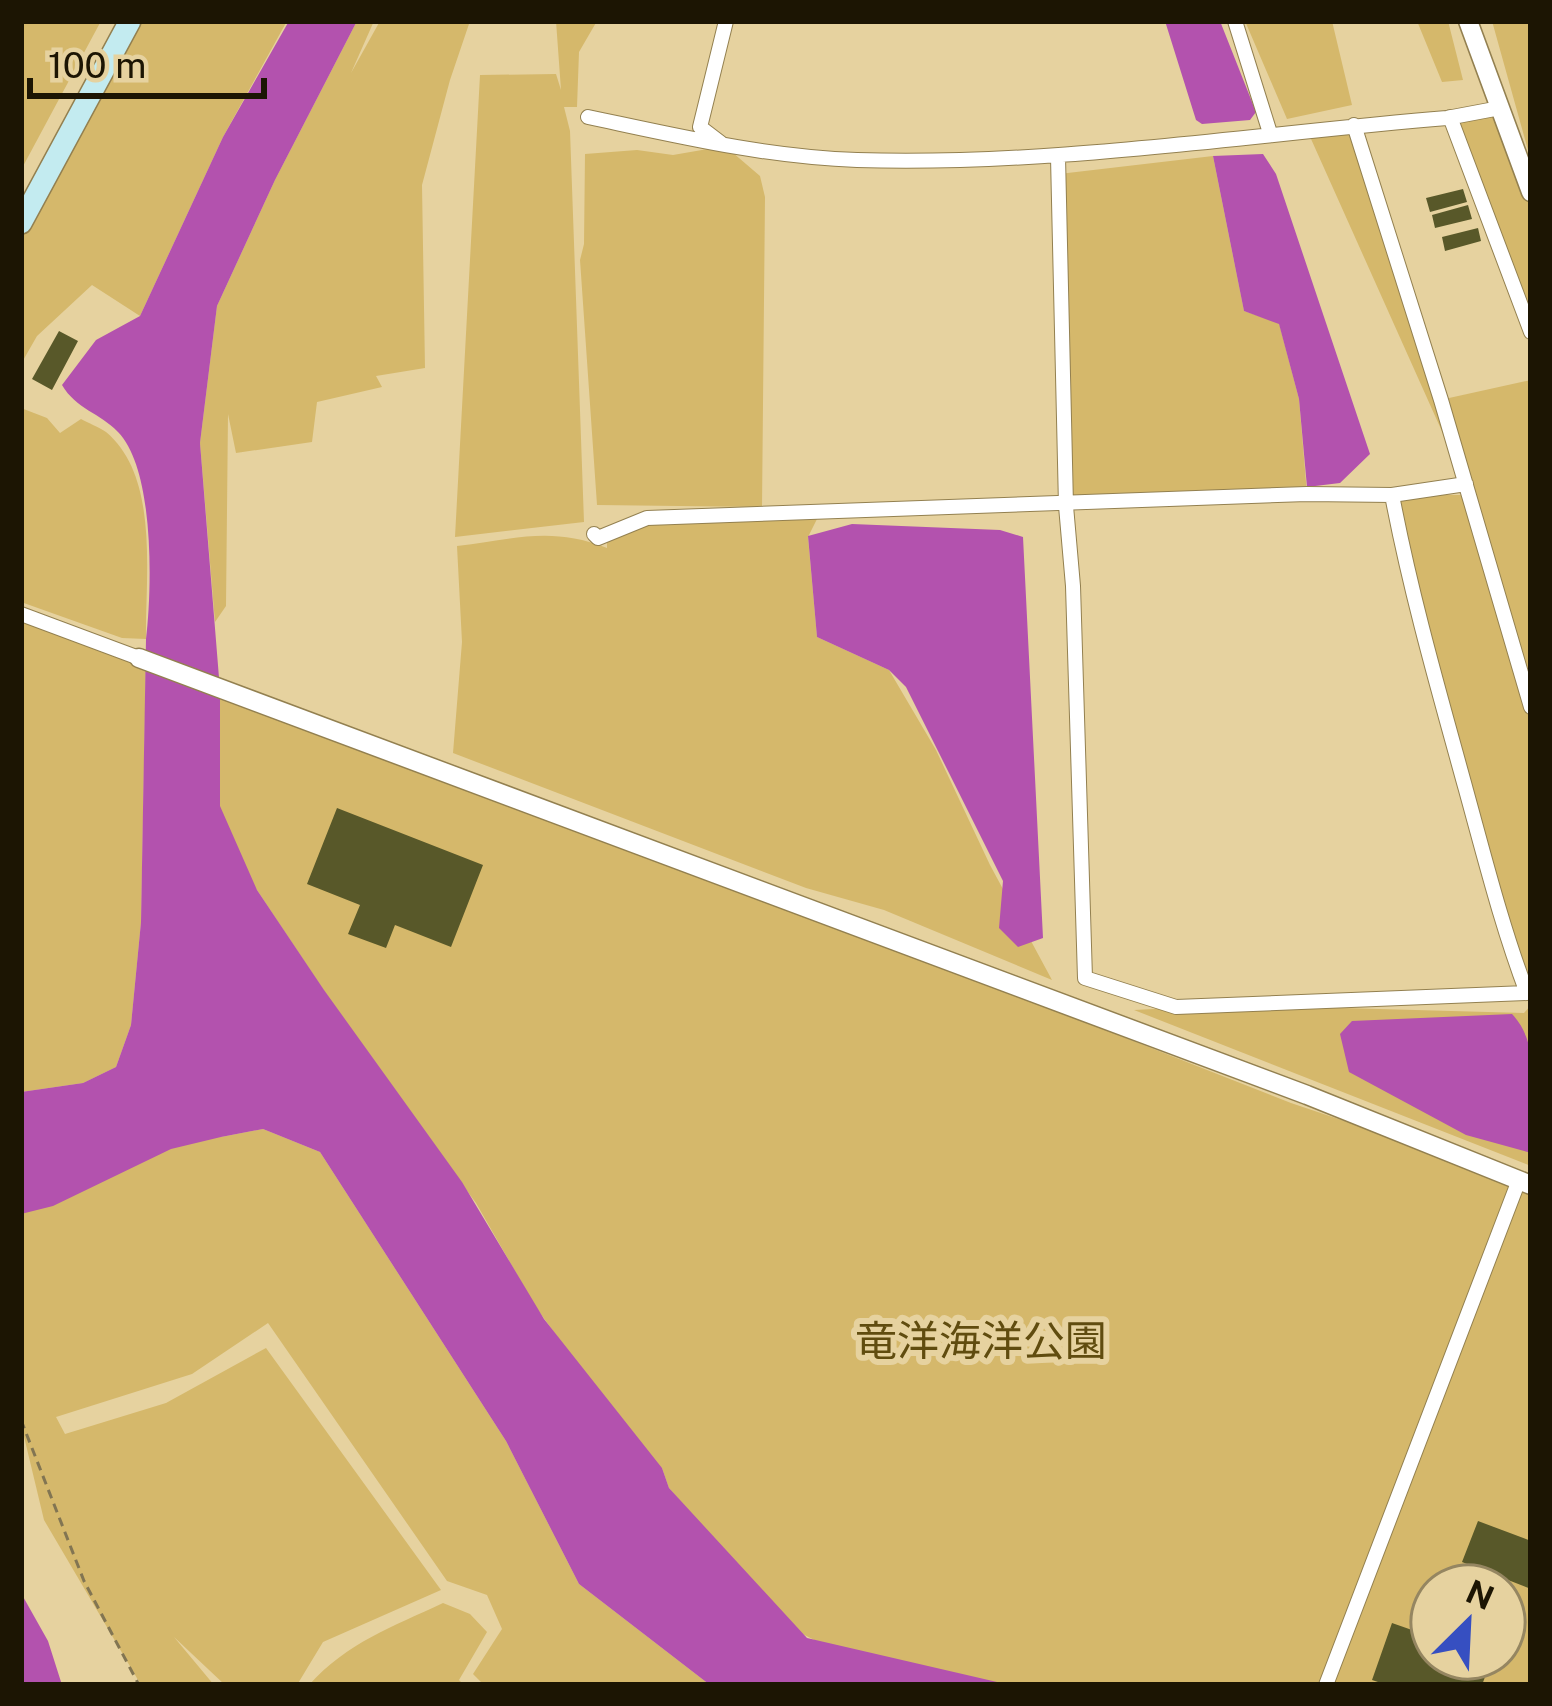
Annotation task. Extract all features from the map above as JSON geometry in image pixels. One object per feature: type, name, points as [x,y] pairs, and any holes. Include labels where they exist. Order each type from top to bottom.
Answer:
[{"type":"main road","points":[[21,223],[130,21]]},
{"type":"street","points":[[725,146],[700,127],[726,21]]},
{"type":"street","points":[[1235,21],[1270,133]]},
{"type":"street","points":[[1468,21],[1531,192]]},
{"type":"street","points":[[588,117],[725,146],[856,160],[1058,157],[1499,109]]},
{"type":"street","points":[[1450,117],[1531,332]]},
{"type":"street","points":[[1354,125],[1531,707]]},
{"type":"street","points":[[1058,157],[1085,978],[1176,1007],[1527,993],[1502,927],[1443,712],[1392,495]]},
{"type":"street","points":[[594,534],[598,538],[647,518],[1307,494],[1392,495],[1466,484]]},
{"type":"street","points":[[21,614],[1307,1095],[1525,1182],[1326,1685]]},
{"type":"path","points":[[21,1420],[76,1563],[139,1685]]},
{"type":"green space","points":[[21,21],[101,21],[21,170]]},
{"type":"green space","points":[[130,21],[287,21],[223,137],[140,316],[92,285],[37,336],[21,364],[21,221]]},
{"type":"green space","points":[[357,21],[374,21],[351,73],[380,21],[470,21],[422,185],[425,368],[376,376],[382,387],[317,402],[312,442],[236,453],[228,414],[226,606],[215,622],[200,443],[217,306]]},
{"type":"green space","points":[[556,21],[597,21],[579,52],[577,107],[564,107],[570,131],[584,522],[455,537],[480,75],[556,74],[561,90]]},
{"type":"green space","points":[[1245,21],[1332,21],[1352,105],[1287,119]]},
{"type":"green space","points":[[1417,21],[1448,21],[1463,80],[1442,82]]},
{"type":"green space","points":[[1492,21],[1531,21],[1531,161]]},
{"type":"green space","points":[[1495,109],[1531,183],[1531,333],[1451,122]]},
{"type":"green space","points":[[1354,125],[1440,400],[1531,380],[1531,991],[1489,877],[1392,495],[1468,495],[1466,485],[1307,130]]},
{"type":"green space","points":[[725,146],[760,176],[765,197],[762,507],[597,505],[580,260],[585,154],[637,150],[673,155]]},
{"type":"green space","points":[[1213,156],[1244,311],[1279,323],[1299,399],[1307,494],[1066,506],[1059,174]]},
{"type":"green space","points":[[21,408],[47,418],[60,433],[81,419],[106,432],[123,451],[135,475],[146,529],[146,639],[122,638],[21,602]]},
{"type":"green space","points":[[820,513],[808,537],[817,637],[889,670],[936,750],[1052,980],[884,910],[806,888],[453,753],[462,642],[457,546],[550,536],[607,548],[607,534],[638,521]]},
{"type":"green space","points":[[21,619],[146,661],[141,922],[131,1025],[116,1067],[83,1083],[21,1092]]},
{"type":"green space","name":"竜洋海洋公園","points":[[216,689],[650,851],[1291,1103],[1531,1184],[1531,1685],[986,1685],[824,1645],[789,1627],[669,1488],[662,1468],[649,1463],[535,1306],[476,1203],[366,1054],[247,875],[219,806]]},
{"type":"green space","points":[[1229,1005],[1524,1013],[1531,1005],[1531,1166],[1134,1010]]},
{"type":"green space","points":[[263,1129],[320,1152],[506,1441],[579,1584],[710,1685],[484,1685],[473,1674],[502,1629],[487,1595],[447,1581],[268,1323],[192,1374],[56,1417],[65,1434],[166,1403],[266,1348],[441,1590],[323,1642],[297,1685],[225,1685],[174,1637],[214,1685],[141,1685],[44,1520],[21,1424],[21,1204],[153,1140],[221,1137]]},
{"type":"green space","points":[[443,1603],[470,1614],[487,1632],[459,1680],[464,1685],[309,1685],[355,1646]]},
{"type":"shaded area","points":[[289,21],[357,21],[217,306],[200,443],[220,690],[220,806],[257,890],[462,1182],[544,1319],[662,1468],[669,1488],[807,1638],[1010,1685],[710,1685],[579,1584],[506,1441],[320,1152],[263,1129],[221,1137],[171,1149],[53,1206],[21,1214],[21,1092],[83,1083],[116,1067],[131,1025],[141,922],[149,591],[145,501],[130,450],[118,432],[74,400],[62,385],[96,340],[140,316],[223,137]]},
{"type":"shaded area","points":[[1165,21],[1220,21],[1256,112],[1250,120],[1202,124],[1196,120]]},
{"type":"shaded area","points":[[1263,154],[1276,174],[1370,454],[1340,483],[1307,487],[1299,399],[1279,324],[1244,311],[1213,156]]},
{"type":"shaded area","points":[[852,524],[1000,530],[1023,537],[1043,938],[1018,947],[999,928],[1003,881],[906,687],[889,670],[817,637],[808,536]]},
{"type":"shaded area","points":[[1512,1014],[1522,1028],[1532,1061],[1531,1153],[1466,1135],[1349,1072],[1340,1034],[1352,1021]]},
{"type":"shaded area","points":[[21,1593],[48,1641],[62,1685],[21,1685]]},
{"type":"building","points":[[1463,189],[1467,202],[1430,212],[1426,198]]},
{"type":"building","points":[[1468,205],[1472,219],[1435,228],[1432,215]]},
{"type":"building","points":[[1478,228],[1481,241],[1445,251],[1442,237]]},
{"type":"building","points":[[59,331],[78,341],[52,390],[32,379]]},
{"type":"building","points":[[337,808],[483,865],[451,947],[395,925],[386,948],[348,934],[360,905],[307,884]]},
{"type":"building","points":[[1478,1521],[1531,1541],[1531,1589],[1528,1562],[1462,1562]]},
{"type":"building","points":[[1392,1623],[1408,1629],[1408,1682],[1483,1682],[1387,1685],[1372,1680]]}]
